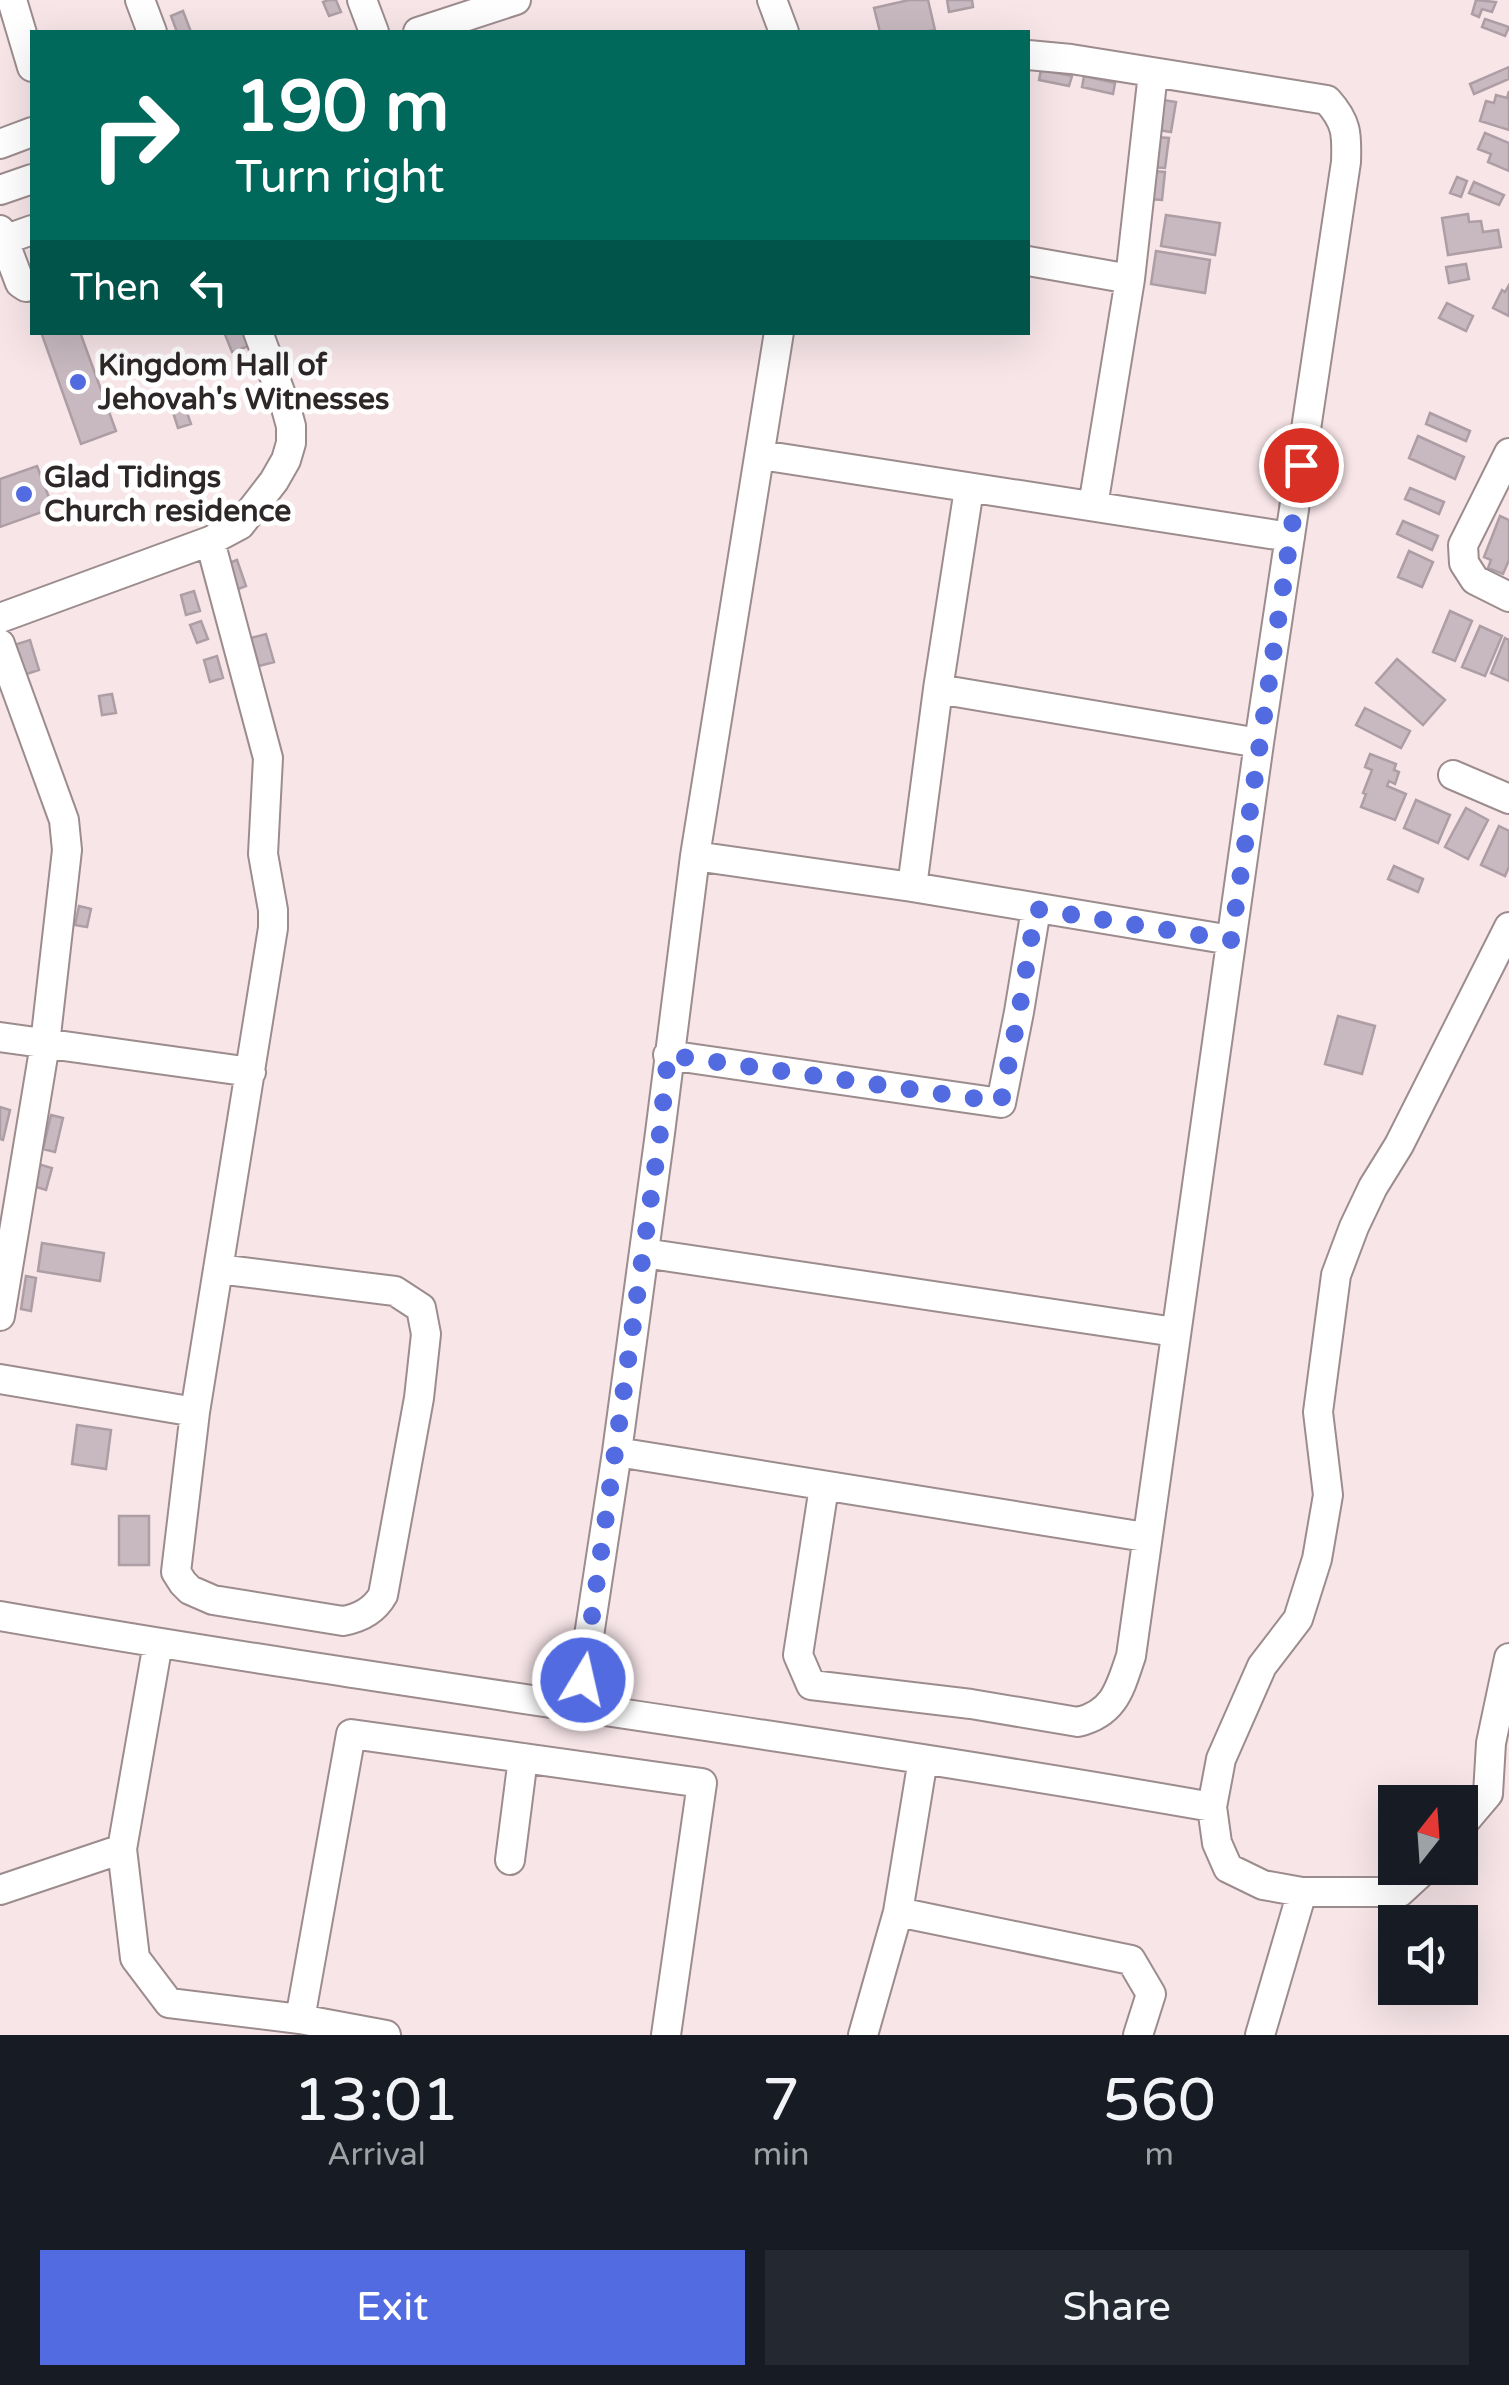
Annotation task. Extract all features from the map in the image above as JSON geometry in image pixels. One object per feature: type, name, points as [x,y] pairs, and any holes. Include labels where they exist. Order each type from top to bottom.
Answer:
[{"type":"street","points":[[12,0],[30,61]]},
{"type":"street","points":[[140,0],[151,30]]},
{"type":"street","points":[[362,0],[373,30]]},
{"type":"street","points":[[424,30],[516,0]]},
{"type":"street","points":[[772,0],[783,30]]},
{"type":"street","points":[[824,1487],[798,1655],[811,1684],[1078,1722],[1108,1708],[1130,1656],[1346,162],[1347,132],[1339,112],[1328,100],[1030,54]]},
{"type":"street","points":[[1093,506],[1130,279],[1154,73]]},
{"type":"street","points":[[0,144],[30,133]]},
{"type":"street","points":[[0,190],[30,180]]},
{"type":"street","points":[[30,230],[2,235],[20,283],[30,286]]},
{"type":"street","points":[[1030,261],[1130,279]]},
{"type":"street","points":[[0,618],[210,541],[240,526],[274,481],[292,443],[286,408],[259,335]]},
{"type":"street","points":[[578,1708],[617,1452],[695,856],[780,335]]},
{"type":"street","points":[[1509,452],[1463,545],[1464,563],[1474,580],[1509,598]]},
{"type":"street","points":[[761,455],[1290,537]]},
{"type":"street","points":[[912,887],[969,489]]},
{"type":"street","points":[[210,541],[268,758],[263,854],[273,928],[251,1072],[218,1269],[195,1412],[176,1572],[182,1582],[212,1600],[343,1621],[355,1619],[372,1608],[382,1595],[419,1398],[426,1334],[422,1308],[395,1291],[218,1269]]},
{"type":"street","points":[[0,644],[64,820],[68,850],[45,1044],[0,1316]]},
{"type":"street","points":[[938,690],[1259,743]]},
{"type":"street","points":[[1453,775],[1509,800]]},
{"type":"street","points":[[695,856],[1231,940]]},
{"type":"street","points":[[668,1055],[1001,1102],[1036,909]]},
{"type":"street","points":[[1408,1885],[1400,1892],[1302,1892],[1263,1886],[1228,1868],[1216,1844],[1212,1807],[1221,1760],[1262,1666],[1298,1619],[1317,1559],[1328,1495],[1318,1412],[1336,1276],[1373,1187],[1399,1144],[1509,927]]},
{"type":"street","points":[[0,1036],[251,1072]]},
{"type":"street","points":[[644,1253],[1176,1332]]},
{"type":"street","points":[[5,1377],[195,1412]]},
{"type":"street","points":[[617,1452],[1146,1538]]},
{"type":"street","points":[[0,1616],[1212,1807]]},
{"type":"street","points":[[158,1643],[122,1849],[135,1958],[169,2003],[386,2035]]},
{"type":"street","points":[[1498,1800],[1490,1744],[1509,1658]]},
{"type":"street","points":[[300,2020],[351,1734],[702,1782],[666,2035]]},
{"type":"street","points":[[510,1860],[523,1758]]},
{"type":"street","points":[[862,2035],[898,1912],[922,1759]]},
{"type":"street","points":[[0,1890],[122,1849]]},
{"type":"street","points":[[1260,2035],[1302,1892]]},
{"type":"street","points":[[898,1912],[1131,1960],[1152,1994],[1138,2035]]},
{"type":"building","points":[[336,0],[341,12],[329,16],[323,2]]},
{"type":"building","points":[[928,0],[935,30],[880,30],[874,8]]},
{"type":"building","points":[[947,0],[972,0],[973,7],[949,12]]},
{"type":"building","points":[[1476,0],[1496,2],[1492,12],[1482,9],[1479,17],[1472,14]]},
{"type":"building","points":[[183,11],[190,30],[176,30],[171,16]]},
{"type":"building","points":[[1485,19],[1509,27],[1505,36],[1482,27]]},
{"type":"building","points":[[1509,67],[1509,79],[1474,94],[1470,84]]},
{"type":"building","points":[[1041,70],[1072,76],[1069,86],[1039,80]]},
{"type":"building","points":[[1084,76],[1115,83],[1113,94],[1082,87]]},
{"type":"building","points":[[1509,91],[1509,130],[1480,121],[1486,101],[1494,103],[1496,95],[1507,98]]},
{"type":"building","points":[[1163,100],[1176,102],[1171,132],[1158,130]]},
{"type":"building","points":[[1485,133],[1509,143],[1509,171],[1488,162],[1491,154],[1478,149]]},
{"type":"building","points":[[1155,137],[1169,138],[1165,168],[1152,167]]},
{"type":"building","points":[[1152,171],[1165,172],[1162,200],[1149,199]]},
{"type":"building","points":[[1457,177],[1467,181],[1461,197],[1450,193]]},
{"type":"building","points":[[1474,182],[1504,195],[1499,205],[1469,193]]},
{"type":"building","points":[[1468,214],[1469,222],[1481,221],[1483,232],[1498,230],[1501,247],[1448,255],[1442,218]]},
{"type":"building","points":[[1166,215],[1220,223],[1215,255],[1161,246]]},
{"type":"building","points":[[1156,251],[1210,260],[1205,293],[1151,284]]},
{"type":"building","points":[[1466,264],[1469,279],[1449,283],[1446,267]]},
{"type":"building","points":[[1509,285],[1509,316],[1493,308]]},
{"type":"building","points":[[1447,303],[1473,316],[1466,331],[1439,318]]},
{"type":"building","name":"Kingdom Hall of Jehovah's Witnesses","points":[[42,335],[81,335],[116,431],[81,444]]},
{"type":"building","points":[[225,335],[245,335],[249,346],[232,352]]},
{"type":"building","points":[[181,396],[191,424],[178,428],[169,400]]},
{"type":"building","points":[[1430,413],[1470,431],[1466,441],[1426,424]]},
{"type":"building","points":[[1418,436],[1464,457],[1455,479],[1409,458]]},
{"type":"building","name":"Glad Tidings Church residence","points":[[37,466],[53,508],[0,527],[0,479]]},
{"type":"building","points":[[1410,488],[1444,502],[1439,514],[1405,499]]},
{"type":"building","points":[[1500,516],[1509,520],[1509,560],[1503,574],[1488,568],[1491,560],[1484,557]]},
{"type":"building","points":[[1403,521],[1438,536],[1432,550],[1397,534]]},
{"type":"building","points":[[1409,551],[1433,562],[1422,587],[1398,577]]},
{"type":"building","points":[[237,560],[246,586],[233,591],[224,565]]},
{"type":"building","points":[[194,591],[200,611],[186,615],[181,595]]},
{"type":"building","points":[[1450,611],[1472,621],[1455,661],[1433,652]]},
{"type":"building","points":[[201,621],[208,639],[197,643],[190,625]]},
{"type":"building","points":[[1480,626],[1502,636],[1485,676],[1462,667]]},
{"type":"building","points":[[266,634],[274,662],[259,666],[251,638]]},
{"type":"building","points":[[1505,638],[1509,640],[1509,681],[1491,673]]},
{"type":"building","points":[[30,640],[39,670],[24,675],[14,645]]},
{"type":"building","points":[[217,656],[223,678],[210,682],[204,660]]},
{"type":"building","points":[[1397,659],[1445,700],[1423,725],[1376,683]]},
{"type":"building","points":[[112,694],[116,713],[102,715],[99,696]]},
{"type":"building","points":[[1365,708],[1410,731],[1401,748],[1356,725]]},
{"type":"building","points":[[1370,754],[1396,764],[1394,770],[1399,772],[1395,784],[1389,781],[1387,786],[1406,794],[1395,820],[1361,807],[1372,770],[1365,767]]},
{"type":"building","points":[[1416,800],[1450,815],[1438,843],[1404,828]]},
{"type":"building","points":[[1466,808],[1488,820],[1468,859],[1445,847]]},
{"type":"building","points":[[1499,826],[1509,831],[1509,867],[1505,876],[1481,865]]},
{"type":"building","points":[[1394,866],[1423,879],[1418,892],[1388,879]]},
{"type":"building","points":[[79,906],[91,909],[87,927],[75,925]]},
{"type":"building","points":[[1338,1016],[1375,1026],[1362,1074],[1325,1064]]},
{"type":"building","points":[[0,1107],[10,1110],[3,1140],[0,1139]]},
{"type":"building","points":[[51,1115],[63,1118],[55,1152],[43,1149]]},
{"type":"building","points":[[38,1164],[52,1168],[46,1190],[33,1186]]},
{"type":"building","points":[[42,1243],[104,1253],[100,1281],[38,1271]]},
{"type":"building","points":[[26,1276],[36,1278],[31,1311],[21,1309]]},
{"type":"building","points":[[77,1425],[111,1430],[106,1469],[72,1464]]},
{"type":"building","points":[[119,1516],[149,1516],[149,1565],[119,1565]]},
{"type":"place","name":"Kingdom Hall of Jehovah's Witnesses","points":[[78,382]]},
{"type":"place","name":"Glad Tidings Church residence","points":[[24,494]]},
{"type":"route","points":[[583,1680],[668,1055],[1001,1102],[1036,909],[1231,940],[1301,465]]}]
